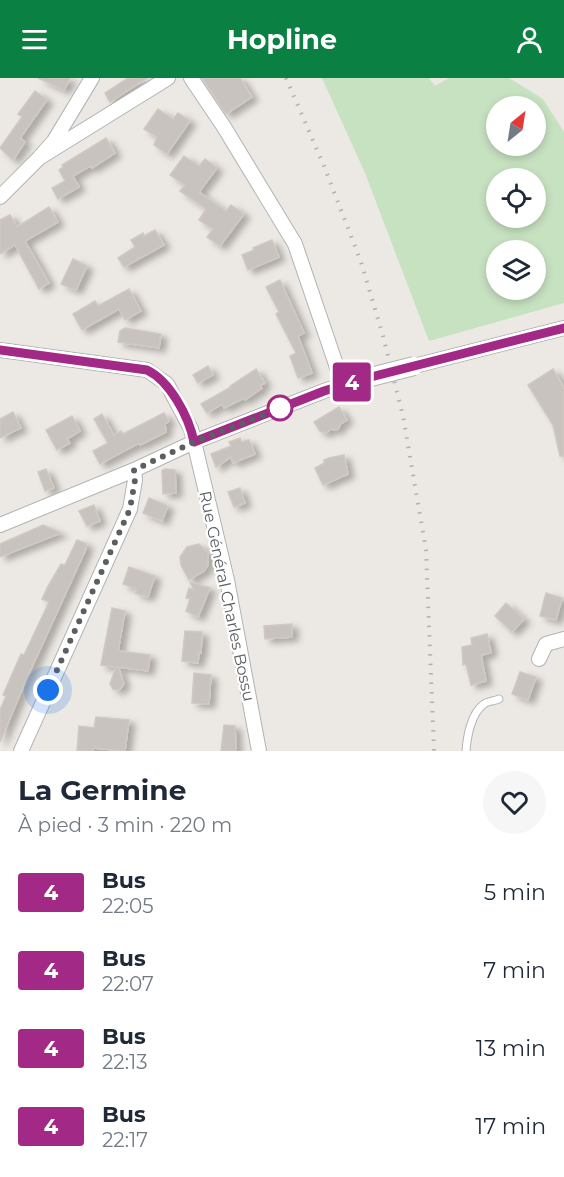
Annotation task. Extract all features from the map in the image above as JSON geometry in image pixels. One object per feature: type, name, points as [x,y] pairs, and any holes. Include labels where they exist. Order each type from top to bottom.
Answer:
[{"type":"street","points":[[0,197],[39,158],[59,134],[92,78]]},
{"type":"street","points":[[39,158],[168,78]]},
{"type":"street","points":[[190,78],[224,127],[295,244],[351,382]]},
{"type":"street","points":[[0,525],[134,470],[194,442],[351,382],[564,328]]},
{"type":"street","name":"Rue Général Charles Bossu","points":[[0,350],[147,370],[167,384],[191,429],[226,580],[258,751]]},
{"type":"street","points":[[21,751],[130,509],[135,480],[134,470]]},
{"type":"street","points":[[539,659],[546,644],[564,639]]},
{"type":"lane","points":[[466,751],[468,734],[475,716],[484,704],[499,699]]},
{"type":"green space","points":[[322,78],[429,78],[435,86],[449,78],[509,78],[538,96],[486,96],[486,156],[546,156],[546,104],[564,132],[564,303],[429,341],[365,173]]},
{"type":"building","points":[[38,78],[70,78],[64,90]]},
{"type":"building","points":[[128,78],[147,78],[110,102],[105,93]]},
{"type":"building","points":[[202,78],[240,78],[252,97],[226,114]]},
{"type":"building","points":[[35,91],[47,100],[20,138],[25,142],[13,160],[0,148],[22,117],[18,114]]},
{"type":"building","points":[[158,109],[173,119],[178,113],[190,121],[167,154],[154,145],[157,137],[144,129]]},
{"type":"building","points":[[106,138],[115,153],[92,168],[90,166],[73,176],[79,187],[58,199],[52,188],[65,181],[59,170],[63,167],[62,165]]},
{"type":"building","points":[[184,156],[199,166],[205,159],[217,168],[199,192],[226,211],[231,205],[244,214],[220,246],[207,237],[213,229],[199,220],[206,209],[180,191],[185,185],[170,175]]},
{"type":"building","points":[[49,207],[58,222],[25,241],[49,283],[39,289],[15,245],[0,254],[0,220],[10,215],[17,227]]},
{"type":"building","points":[[155,230],[164,245],[124,267],[118,258],[135,247],[131,240],[143,233],[144,236]]},
{"type":"building","points":[[272,240],[279,257],[248,270],[242,255]]},
{"type":"building","points":[[73,259],[87,266],[76,290],[61,284]]},
{"type":"building","points":[[280,280],[304,333],[298,336],[312,373],[298,378],[290,356],[296,353],[276,314],[279,312],[266,287]]},
{"type":"building","points":[[129,289],[141,311],[125,320],[119,309],[82,330],[73,314],[95,301],[98,306]]},
{"type":"building","points":[[125,328],[161,334],[159,348],[118,342],[120,331]]},
{"type":"building","points":[[208,366],[213,375],[198,383],[193,375]]},
{"type":"building","points":[[256,369],[265,383],[260,386],[262,388],[245,400],[244,398],[224,408],[222,404],[207,413],[201,404]]},
{"type":"building","points":[[553,369],[564,388],[564,456],[560,456],[553,425],[528,385]]},
{"type":"building","points":[[339,407],[347,420],[336,430],[331,429],[326,433],[320,431],[314,422]]},
{"type":"building","points":[[13,412],[21,428],[0,438],[0,419]]},
{"type":"building","points":[[164,413],[169,421],[165,424],[166,432],[140,445],[139,443],[100,464],[93,451],[108,443],[94,419],[102,414],[114,435],[121,431],[123,434]]},
{"type":"building","points":[[72,416],[80,431],[67,439],[70,443],[57,450],[46,430]]},
{"type":"building","points":[[240,438],[241,442],[249,440],[255,454],[233,463],[231,457],[216,467],[211,454],[231,446],[229,442]]},
{"type":"building","points":[[344,455],[348,474],[323,485],[315,468],[324,463],[324,460]]},
{"type":"building","points":[[46,469],[54,488],[45,491],[38,472]]},
{"type":"building","points":[[175,470],[176,493],[163,494],[162,471]]},
{"type":"building","points":[[240,488],[245,503],[234,507],[228,492]]},
{"type":"building","points":[[149,498],[168,506],[162,521],[143,513]]},
{"type":"building","points":[[94,505],[100,521],[87,526],[79,511]]},
{"type":"building","points":[[43,525],[61,533],[0,557],[0,544]]},
{"type":"building","points":[[77,540],[87,544],[86,549],[0,742],[0,710],[6,696],[3,695],[21,654],[24,655],[49,602],[42,599],[48,586],[61,564],[65,565]]},
{"type":"building","points":[[199,544],[208,553],[208,565],[204,571],[189,580],[181,565],[180,557],[187,547]]},
{"type":"building","points":[[129,567],[155,576],[148,597],[135,593],[137,589],[123,584]]},
{"type":"building","points":[[190,582],[210,588],[198,617],[186,611],[190,599],[186,598],[189,588],[194,590]]},
{"type":"building","points":[[546,593],[562,598],[556,620],[540,616]]},
{"type":"building","points":[[506,603],[524,619],[512,632],[495,616]]},
{"type":"building","points":[[112,608],[125,611],[118,651],[150,655],[148,671],[118,667],[124,684],[119,690],[113,689],[110,684],[116,667],[101,665]]},
{"type":"building","points":[[292,624],[292,637],[265,639],[264,626]]},
{"type":"building","points":[[185,631],[202,632],[198,663],[182,661]]},
{"type":"building","points":[[487,634],[491,653],[481,655],[486,681],[471,685],[466,664],[463,665],[462,647],[472,645],[471,638]]},
{"type":"building","points":[[520,672],[536,677],[528,700],[512,694]]},
{"type":"building","points":[[194,673],[211,675],[209,704],[192,703]]},
{"type":"building","points":[[96,717],[129,720],[125,751],[94,748],[93,751],[77,751],[79,726],[94,728]]},
{"type":"building","points":[[224,725],[235,726],[236,751],[221,751]]},
{"type":"railway","points":[[286,78],[324,166],[361,262],[403,416],[426,550],[434,751]]},
{"type":"bus line","name":"4","points":[[0,350],[147,370],[167,384],[191,429],[194,442],[324,391],[359,380],[564,328]]},
{"type":"route","points":[[48,690],[130,509],[135,480],[134,470],[194,442],[282,408],[280,408]]}]
